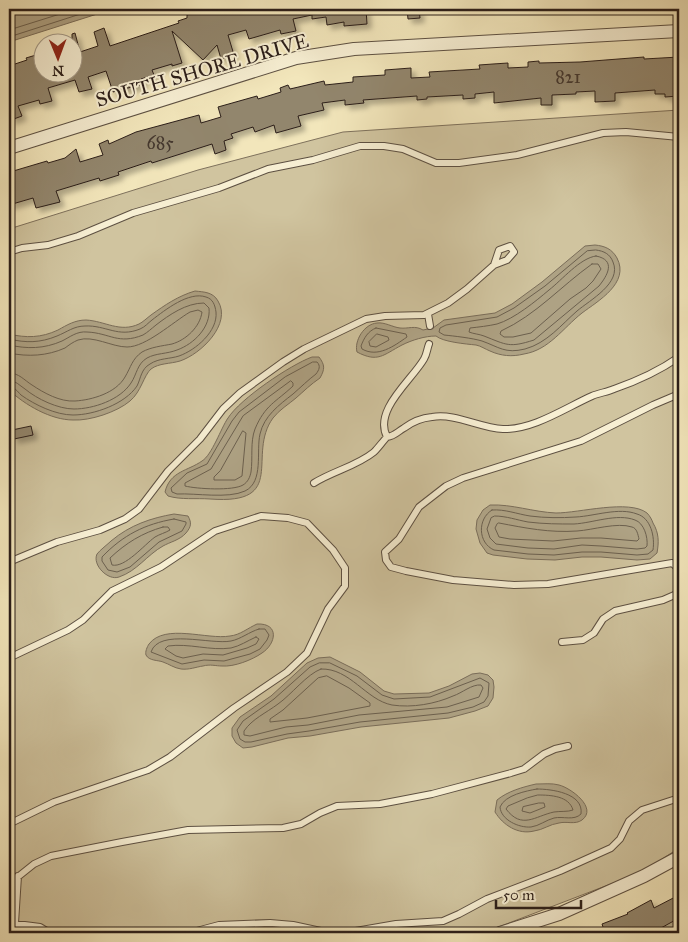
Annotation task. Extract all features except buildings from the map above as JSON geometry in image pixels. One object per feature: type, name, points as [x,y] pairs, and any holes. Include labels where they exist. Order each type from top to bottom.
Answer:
[{"type":"street","name":"SOUTH SHORE DRIVE","points":[[9,148],[296,58],[354,49],[679,31]]},
{"type":"street","points":[[500,933],[559,914],[644,876],[679,858]]},
{"type":"lane","points":[[9,252],[22,248],[48,245],[78,236],[133,213],[219,188],[268,170],[313,160],[360,146],[384,146],[403,149],[436,163],[459,163],[517,154],[603,133],[626,132],[679,138]]},
{"type":"lane","points":[[9,562],[57,542],[100,530],[125,519],[139,509],[168,471],[200,439],[222,409],[261,377],[304,349],[366,319],[428,314],[467,289],[494,265]]},
{"type":"lane","points":[[428,314],[430,326]]},
{"type":"lane","points":[[387,437],[384,431],[385,416],[393,400],[425,357],[429,344]]},
{"type":"lane","points":[[314,483],[374,452],[387,437],[394,436],[417,420],[448,416],[486,427],[505,429],[527,425],[549,418],[596,395],[644,378],[679,357]]},
{"type":"lane","points":[[679,394],[581,441],[463,478],[446,486],[419,507],[399,540],[386,552],[386,560],[391,567],[426,576],[514,585],[548,584],[672,563],[679,569]]},
{"type":"lane","points":[[9,658],[68,630],[83,620],[112,591],[161,567],[215,532],[261,516],[288,518],[307,523],[334,550],[346,568],[345,586],[328,609],[307,653],[287,672],[234,708],[170,757],[148,770],[54,802],[9,824]]},
{"type":"lane","points":[[562,642],[583,640],[594,633],[603,620],[615,612],[664,600],[679,593]]},
{"type":"lane","points":[[9,884],[34,864],[51,856],[188,830],[283,828],[301,824],[337,806],[380,804],[432,794],[524,769],[544,754],[568,746]]},
{"type":"lane","points":[[344,933],[396,924],[443,921],[487,899],[560,871],[611,848],[620,839],[629,821],[642,810],[679,798]]},
{"type":"lane","points":[[18,876],[12,923],[40,928],[50,933]]},
{"type":"lane","points":[[189,933],[219,925],[270,923],[293,924],[330,933]]},
{"type":"shaded area","points":[[679,110],[679,848],[642,872],[488,931],[477,933],[9,933],[9,229],[198,170],[343,132]]},
{"type":"water","points":[[9,9],[113,9],[41,32],[32,32],[32,35],[9,42]]},
{"type":"water","points":[[595,245],[608,248],[617,258],[620,267],[616,283],[604,297],[582,313],[555,338],[533,352],[515,356],[502,355],[478,345],[449,341],[436,336],[410,341],[385,355],[370,357],[357,352],[357,343],[361,334],[372,324],[383,323],[400,328],[414,327],[423,330],[433,328],[444,320],[495,313],[512,304],[542,282],[585,246]]},
{"type":"water","points":[[195,291],[211,294],[218,301],[221,319],[218,328],[197,352],[180,361],[151,369],[134,397],[118,409],[87,419],[65,419],[39,411],[9,390],[9,334],[27,337],[40,336],[82,320],[119,327],[132,326],[140,323],[172,301]]},
{"type":"water","points":[[312,357],[319,357],[322,362],[324,367],[322,375],[273,418],[266,432],[258,486],[249,494],[234,499],[168,496],[165,492],[167,485],[180,472],[206,458],[234,410],[254,392],[279,375]]},
{"type":"water","points":[[490,505],[556,513],[616,507],[639,509],[648,514],[655,527],[658,538],[657,553],[650,559],[637,560],[582,557],[555,560],[493,555],[487,553],[480,543],[476,529],[477,520],[483,510]]},
{"type":"water","points":[[174,514],[188,516],[190,521],[189,529],[181,537],[163,546],[131,571],[119,577],[110,577],[99,567],[96,558],[97,554],[118,535],[141,523]]},
{"type":"water","points":[[257,624],[269,627],[272,630],[273,640],[267,649],[258,656],[237,664],[227,666],[208,665],[181,669],[151,659],[146,655],[149,644],[165,634],[176,633],[221,637],[241,633]]},
{"type":"water","points":[[330,657],[360,672],[384,691],[394,694],[429,693],[449,686],[472,674],[488,675],[493,680],[493,698],[488,706],[449,718],[361,727],[288,738],[252,747],[243,748],[236,743],[232,736],[232,728],[240,717],[271,696],[307,663],[318,658]]},
{"type":"water","points":[[536,784],[556,784],[570,790],[585,804],[586,815],[577,822],[556,824],[528,832],[511,828],[495,812],[497,800],[511,792]]}]
